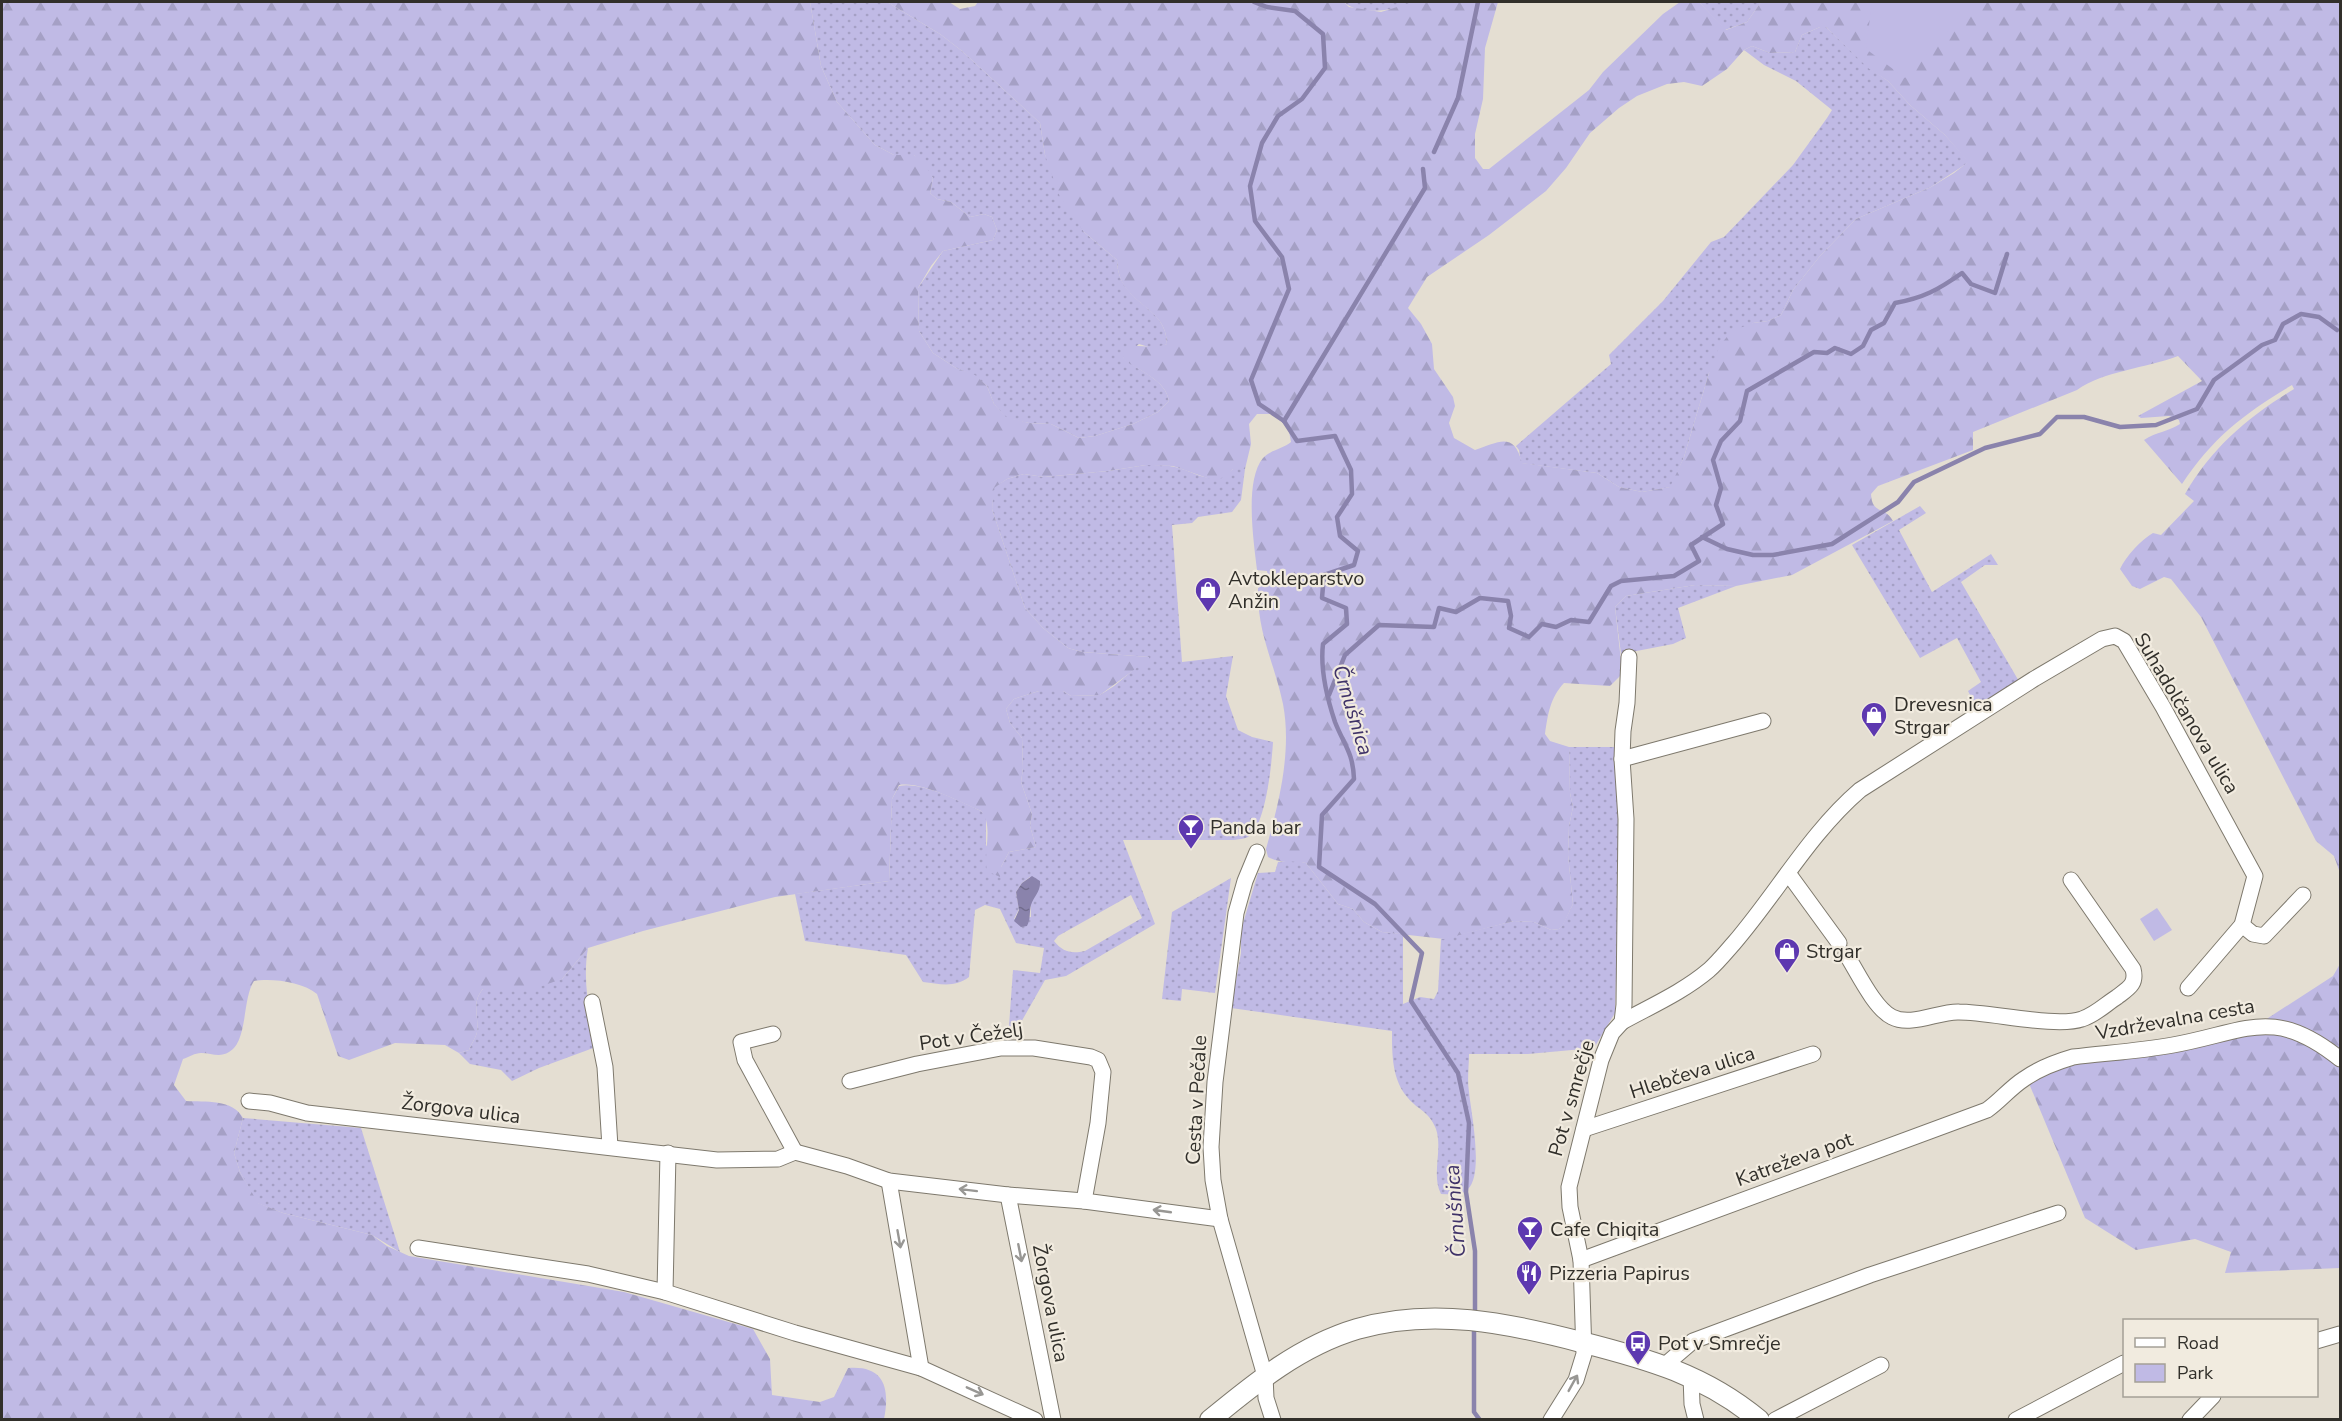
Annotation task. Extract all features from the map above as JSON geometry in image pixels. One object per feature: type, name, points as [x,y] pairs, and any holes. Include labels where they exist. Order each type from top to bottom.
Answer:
[{"type":"street","name":"Suhadolčanova ulica","points":[[1622,1022],[1679,991],[1710,970],[1768,902],[1824,826],[1841,806],[1860,790],[2034,679],[2102,639],[2115,636],[2124,641],[2253,870],[2254,883],[2242,925],[2188,988]]},
{"type":"street","name":"Pot v smrečje","points":[[1551,1419],[1576,1380],[1584,1354],[1581,1260],[1570,1207],[1569,1187],[1601,1060],[1612,1033],[1622,1022],[1626,935],[1626,819],[1622,759],[1629,657]]},
{"type":"street","points":[[1622,759],[1763,722]]},
{"type":"street","name":"Cesta v Pečale","points":[[1257,852],[1245,881],[1236,913],[1215,1082],[1211,1147],[1213,1180],[1220,1219],[1265,1376],[1266,1398],[1273,1419]]},
{"type":"street","points":[[1788,873],[1843,949],[1879,1006],[1892,1018],[1902,1020],[1956,1011],[2050,1020],[2080,1020],[2090,1016],[2133,984],[2136,978],[2133,969],[2071,880]]},
{"type":"street","points":[[2242,925],[2253,934],[2264,936],[2303,895]]},
{"type":"street","points":[[592,1002],[605,1067],[610,1147]]},
{"type":"street","name":"Vzdrževalna cesta","points":[[2015,1085],[2038,1070],[2073,1057],[2171,1045],[2255,1026],[2268,1025],[2301,1034],[2328,1049],[2340,1059]]},
{"type":"street","points":[[773,1034],[741,1042],[746,1060],[795,1152]]},
{"type":"street","name":"Pot v Čeželj","points":[[850,1081],[917,1064],[1001,1048],[1034,1048],[1098,1060],[1103,1071],[1098,1123],[1084,1201]]},
{"type":"street","name":"Hlebčeva ulica","points":[[1584,1129],[1813,1054]]},
{"type":"street","name":"Katreževa pot","points":[[1581,1260],[1987,1110],[2002,1100],[2015,1085]]},
{"type":"street","name":"Žorgova ulica","points":[[249,1101],[270,1103],[307,1113],[717,1160],[778,1159],[795,1152],[847,1166],[889,1181],[1084,1201],[1220,1219]]},
{"type":"street","points":[[665,1292],[668,1153]]},
{"type":"street","points":[[889,1181],[921,1368]]},
{"type":"street","name":"Žorgova ulica","points":[[1008,1195],[1053,1419]]},
{"type":"street","points":[[1665,1365],[1693,1341],[1870,1275],[2058,1213]]},
{"type":"street","points":[[418,1248],[588,1274],[665,1292],[795,1333],[921,1368],[1035,1419]]},
{"type":"street","points":[[1210,1419],[1265,1376],[1319,1344],[1358,1329],[1416,1319],[1474,1320],[1511,1325],[1665,1365],[1691,1376],[1732,1399],[1759,1419]]},
{"type":"street","points":[[2318,1340],[2340,1334]]},
{"type":"street","points":[[2016,1419],[2123,1364]]},
{"type":"street","points":[[1775,1419],[1881,1365]]},
{"type":"street","points":[[1691,1376],[1692,1404],[1696,1419]]},
{"type":"street","points":[[2190,1419],[2211,1397]]},
{"type":"green space","points":[[2,2],[810,2],[821,66],[837,102],[875,145],[894,155],[914,155],[924,163],[933,178],[930,193],[937,199],[951,202],[970,217],[984,214],[992,217],[997,230],[993,240],[943,251],[931,266],[918,288],[919,331],[933,353],[956,368],[975,375],[987,386],[994,404],[1006,417],[1029,423],[1051,424],[1079,438],[1095,436],[1133,424],[1158,412],[1169,401],[1163,387],[1123,359],[1124,347],[1156,347],[1167,344],[1165,331],[1159,320],[1125,287],[1119,275],[1117,260],[1084,232],[1060,197],[1045,155],[1040,123],[962,51],[940,34],[887,2],[949,2],[960,9],[975,6],[978,2],[1344,2],[1349,7],[1381,12],[1413,2],[1498,2],[1485,48],[1483,99],[1475,134],[1475,158],[1483,169],[1489,169],[1589,90],[1603,72],[1663,14],[1680,2],[1699,2],[1726,30],[1747,22],[1761,2],[2340,2],[2340,873],[2334,856],[2316,841],[2201,617],[2171,579],[2164,577],[2140,589],[2132,586],[2120,569],[2139,544],[2153,533],[2161,535],[2194,501],[2185,494],[2195,477],[2232,434],[2262,410],[2294,389],[2292,385],[2231,427],[2218,439],[2182,484],[2144,440],[2180,424],[2179,420],[2169,416],[2141,418],[2138,416],[2202,381],[2178,356],[2112,374],[1973,432],[1973,450],[1878,486],[1871,494],[1872,501],[1876,508],[1890,516],[1893,521],[1792,575],[1736,586],[1695,585],[1626,596],[1615,607],[1621,661],[1620,676],[1610,686],[1564,683],[1553,700],[1547,720],[1545,734],[1550,741],[1569,747],[1570,793],[1573,807],[1569,826],[1568,855],[1573,904],[1563,925],[1559,929],[1551,930],[1534,922],[1514,921],[1444,939],[1382,932],[1364,922],[1353,909],[1338,904],[1306,863],[1268,857],[1266,849],[1283,777],[1286,740],[1283,704],[1260,619],[1258,588],[1269,582],[1267,571],[1257,570],[1252,496],[1257,468],[1263,458],[1291,442],[1288,426],[1271,414],[1257,414],[1249,424],[1251,444],[1245,469],[1233,469],[1225,477],[1213,480],[1173,466],[1146,465],[1044,477],[1024,474],[1007,479],[994,488],[992,509],[1025,608],[1043,628],[1068,648],[1082,652],[1149,657],[1148,664],[1138,667],[1100,695],[1071,696],[1063,691],[1039,691],[1014,699],[1006,709],[1010,723],[1022,738],[1021,782],[1032,814],[1030,826],[1036,847],[1009,852],[1001,867],[1000,877],[987,871],[988,831],[981,811],[929,789],[899,785],[892,799],[889,881],[775,897],[643,931],[588,948],[562,979],[530,990],[483,989],[476,1004],[477,1032],[469,1050],[459,1053],[445,1045],[395,1043],[349,1060],[338,1056],[317,994],[296,984],[261,980],[254,981],[250,989],[242,1030],[235,1047],[222,1055],[199,1053],[183,1059],[174,1085],[186,1101],[218,1103],[233,1107],[243,1118],[234,1153],[240,1172],[258,1203],[283,1213],[372,1235],[387,1246],[409,1256],[624,1292],[753,1329],[770,1359],[772,1395],[820,1402],[834,1397],[848,1368],[870,1370],[882,1381],[885,1389],[884,1419],[2,1420]],"holes":[[[1820,27],[1826,27],[1868,68],[1888,81],[1910,105],[1945,135],[1968,162],[1931,187],[1856,219],[1820,256],[1793,290],[1781,315],[1732,331],[1720,345],[1709,373],[1684,457],[1670,487],[1642,492],[1619,487],[1597,473],[1522,463],[1515,446],[1510,443],[1498,442],[1475,450],[1454,438],[1449,423],[1455,406],[1453,397],[1434,369],[1432,344],[1421,324],[1408,308],[1427,277],[1489,235],[1546,191],[1566,168],[1590,133],[1637,96],[1667,84],[1684,82],[1702,86],[1727,69],[1744,50],[1752,46],[1770,53],[1795,52],[1802,35]]]},
{"type":"green space","points":[[810,2],[887,2],[940,34],[962,51],[1040,123],[1045,155],[1084,232],[1117,260],[1119,275],[1125,286],[1159,320],[1165,331],[1167,344],[1155,349],[1139,344],[1123,358],[1151,376],[1163,387],[1169,401],[1158,412],[1133,424],[1095,436],[1079,438],[1051,424],[1029,423],[1006,418],[994,404],[987,386],[975,376],[956,368],[933,353],[919,331],[918,288],[943,251],[993,240],[997,230],[992,217],[984,214],[970,217],[951,202],[937,199],[930,193],[933,178],[914,155],[894,155],[875,145],[837,102],[821,66]]},
{"type":"green space","points":[[1344,2],[1413,2],[1388,10],[1368,11]]},
{"type":"green space","points":[[1699,2],[1761,2],[1747,22],[1725,30]]},
{"type":"green space","points":[[1872,2],[1970,2],[1968,9],[1905,78],[1866,49]]},
{"type":"green space","points":[[1820,27],[1826,27],[1868,67],[1888,81],[1910,105],[1945,135],[1969,162],[1931,187],[1856,219],[1820,256],[1793,290],[1781,315],[1768,321],[1753,323],[1709,373],[1684,457],[1671,487],[1642,492],[1619,487],[1597,473],[1521,463],[1516,446],[1611,364],[1609,355],[1663,301],[1711,242],[1724,237],[1793,165],[1827,118],[1832,110],[1796,81],[1764,65],[1744,50],[1752,46],[1770,53],[1795,52],[1802,35]]},
{"type":"green space","points":[[1146,465],[1164,465],[1211,478],[1225,475],[1233,469],[1245,469],[1241,500],[1232,512],[1198,517],[1192,523],[1172,525],[1182,662],[1233,656],[1226,696],[1238,730],[1252,737],[1273,742],[1267,793],[1259,821],[1254,831],[1246,838],[1234,840],[1123,840],[1155,924],[1066,976],[1045,980],[1011,1040],[1009,1026],[1013,970],[1040,973],[1044,948],[1016,943],[1000,909],[985,905],[975,910],[969,977],[958,983],[941,984],[923,982],[906,955],[805,941],[795,894],[889,881],[892,799],[899,786],[918,786],[929,789],[981,811],[986,816],[986,845],[1001,867],[1009,852],[1036,847],[1030,826],[1032,814],[1021,782],[1022,738],[1010,723],[1006,709],[1014,699],[1039,691],[1063,691],[1071,696],[1100,695],[1149,657],[1082,652],[1068,648],[1043,628],[1025,608],[992,509],[993,488],[1007,479],[1024,474],[1044,477]],"holes":[[[1030,877],[1031,917],[1014,919],[1019,909],[1016,892]],[[1131,895],[1142,918],[1085,951],[1068,951],[1054,941],[1058,936]]]},
{"type":"green space","points":[[1920,506],[1926,513],[1899,530],[1932,592],[1991,554],[1998,565],[1985,565],[1961,582],[2020,683],[1975,705],[1968,691],[1981,682],[1957,638],[1920,658],[1852,545]]},
{"type":"green space","points":[[1695,585],[1736,586],[1678,608],[1686,638],[1673,644],[1621,654],[1615,607],[1626,596]]},
{"type":"green space","points":[[1569,747],[1614,747],[1620,817],[1615,1013],[1594,1048],[1528,1054],[1469,1054],[1468,1083],[1476,1157],[1473,1181],[1463,1193],[1441,1194],[1437,1179],[1438,1137],[1436,1129],[1427,1114],[1408,1098],[1399,1083],[1393,1058],[1392,1031],[1231,1008],[1241,953],[1241,930],[1258,873],[1275,872],[1278,862],[1293,860],[1306,863],[1338,904],[1353,909],[1364,922],[1382,932],[1403,934],[1403,1004],[1420,997],[1434,999],[1438,991],[1441,939],[1514,921],[1534,922],[1551,930],[1559,929],[1563,924],[1573,904],[1568,855],[1569,826],[1573,807],[1570,793]]},
{"type":"green space","points":[[1231,878],[1215,993],[1182,989],[1181,1001],[1162,999],[1172,912]]},
{"type":"green space","points":[[2157,908],[2172,930],[2154,941],[2140,919]]},
{"type":"green space","points":[[588,948],[586,986],[596,1047],[539,1068],[512,1081],[501,1070],[470,1064],[459,1053],[469,1050],[476,1036],[476,1004],[483,989],[562,979]]},
{"type":"green space","points":[[2340,964],[2340,1268],[2225,1273],[2231,1252],[2195,1239],[2136,1250],[2085,1218],[2028,1081],[2044,1071],[2265,1020],[2333,976]]},
{"type":"green space","points":[[243,1118],[361,1128],[400,1252],[372,1235],[283,1213],[257,1203],[240,1172],[234,1153]]},
{"type":"water","points":[[1032,876],[1040,881],[1039,888],[1031,905],[1027,926],[1021,927],[1014,921],[1019,910],[1016,892],[1022,883]]},
{"type":"waterway","name":"Črnušnica","points":[[1254,2],[1267,7],[1295,11],[1323,34],[1325,68],[1302,99],[1278,116],[1262,143],[1250,186],[1255,221],[1282,257],[1289,289],[1251,380],[1259,404],[1284,421],[1297,441],[1335,436],[1351,470],[1352,494],[1337,517],[1340,536],[1358,551],[1354,565],[1324,575],[1322,598],[1346,608],[1347,624],[1323,644],[1322,654],[1329,703],[1350,755],[1354,779],[1322,815],[1319,867],[1375,904],[1422,953],[1411,1001],[1458,1073],[1469,1123],[1466,1192],[1475,1251],[1475,1315]]},
{"type":"waterway","points":[[1434,152],[1458,98],[1478,2]]},
{"type":"waterway","points":[[1284,421],[1425,188],[1423,169]]},
{"type":"waterway","points":[[1329,695],[1345,655],[1379,625],[1434,627],[1439,608],[1456,612],[1480,598],[1508,601],[1511,616],[1509,628],[1529,637],[1542,624],[1556,627],[1571,620],[1589,622],[1611,586],[1621,581],[1674,576],[1699,561],[1691,545],[1723,524],[1716,505],[1721,488],[1713,460],[1721,441],[1740,421],[1747,391],[1814,352],[1827,353],[1835,348],[1851,354],[1863,346],[1871,330],[1884,323],[1895,303],[1914,299],[1930,292],[1962,273],[1971,284],[1995,293],[2007,254]]},
{"type":"waterway","points":[[1702,537],[1727,549],[1753,555],[1773,555],[1832,544],[1898,502],[1914,482],[1985,448],[2040,434],[2057,417],[2084,417],[2120,427],[2156,425],[2197,409],[2214,380],[2262,345],[2275,340],[2283,324],[2301,314],[2319,317],[2337,330]]},
{"type":"waterway","name":"Črnušnica","points":[[1474,1327],[1474,1412],[1480,1420]]},
{"type":"place","name":"Avtokleparstvo Anžin","points":[[1208,613]]},
{"type":"place","name":"Drevesnica Strgar","points":[[1874,738]]},
{"type":"place","name":"Panda bar","points":[[1191,850]]},
{"type":"place","name":"Strgar","points":[[1787,974]]},
{"type":"place","name":"Cafe Chiqita","points":[[1530,1252]]},
{"type":"place","name":"Pizzeria Papirus","points":[[1529,1296]]},
{"type":"place","name":"Pot v Smrečje","points":[[1638,1366]]}]
